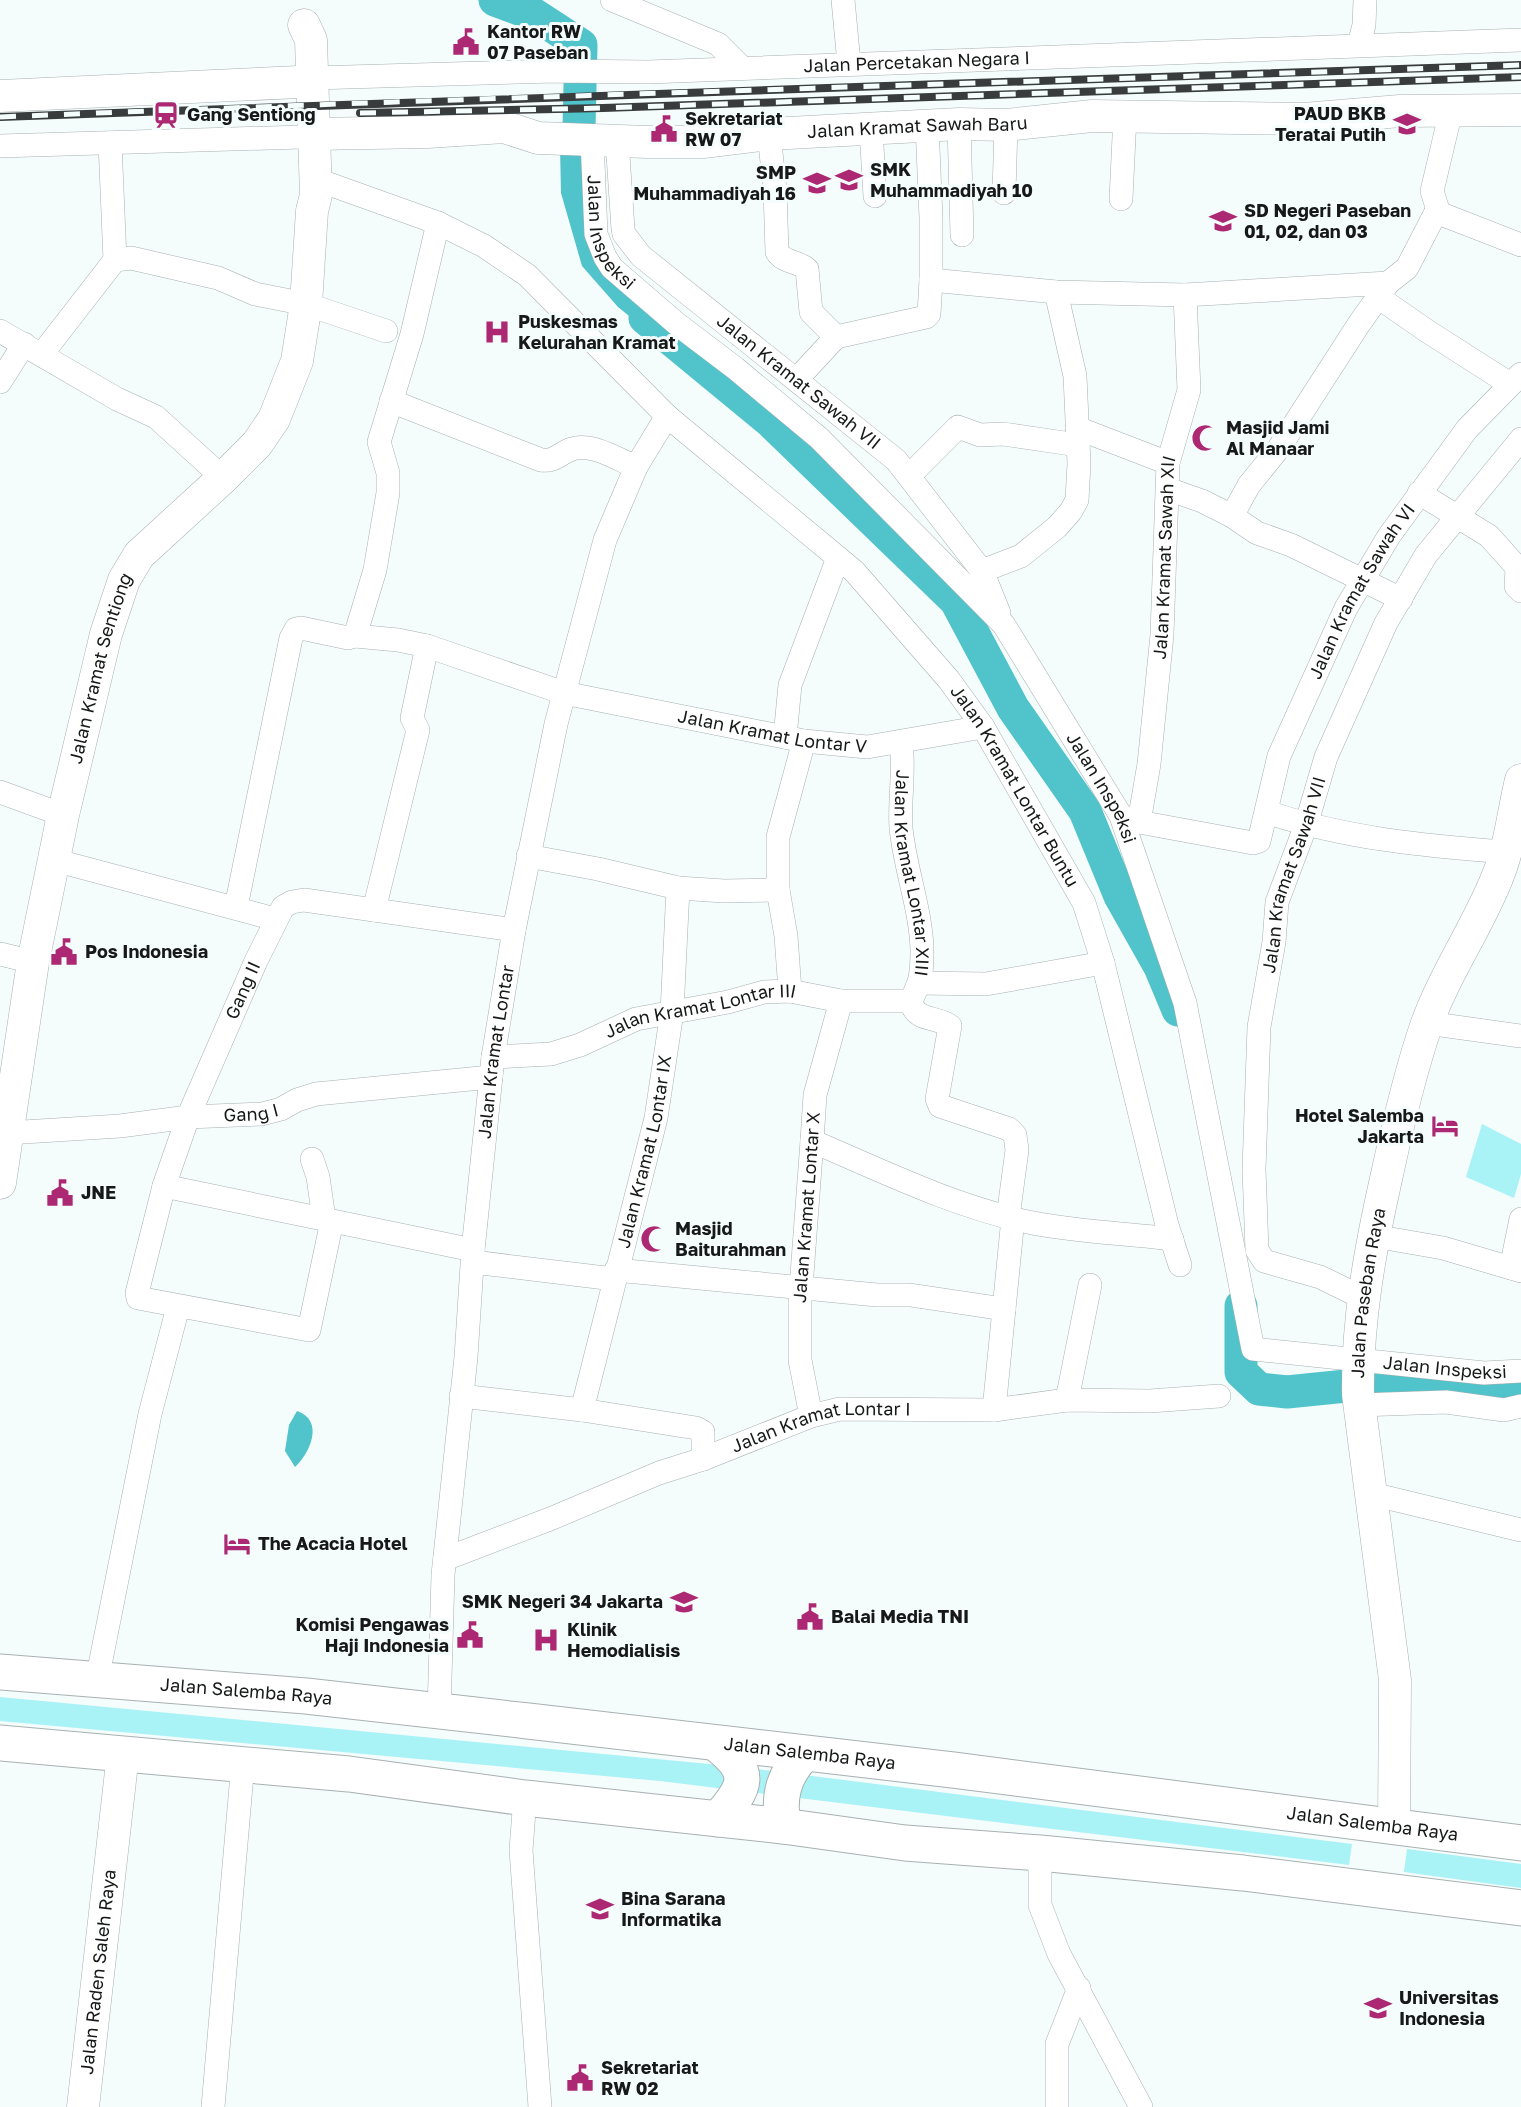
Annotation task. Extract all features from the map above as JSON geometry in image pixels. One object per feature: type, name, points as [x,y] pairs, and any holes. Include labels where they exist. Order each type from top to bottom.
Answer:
[{"type":"main road","name":"Jalan Salemba Raya","points":[[0,1672],[306,1696],[953,1770],[1521,1843]]},
{"type":"main road","points":[[0,1743],[349,1774],[525,1798],[783,1826],[905,1843],[1244,1873],[1521,1908]]},
{"type":"main road","points":[[717,1744],[737,1761],[742,1773],[734,1799],[718,1819]]},
{"type":"main road","points":[[783,1826],[780,1810],[781,1790],[789,1773],[804,1754]]},
{"type":"street","points":[[612,0],[654,8],[718,44],[742,68]]},
{"type":"street","points":[[843,0],[849,64]]},
{"type":"street","points":[[1359,45],[1364,25],[1365,0]]},
{"type":"street","name":"Jalan Kramat Sentiong","points":[[305,12],[297,38],[306,80],[307,135],[303,193],[312,211]]},
{"type":"street","name":"Jalan Percetakan Negara I","points":[[306,80],[555,71],[648,72],[1521,40]]},
{"type":"street","points":[[0,96],[306,80]]},
{"type":"street","name":"Jalan Kramat Sawah Baru","points":[[307,135],[504,127],[528,136],[703,142],[769,134],[927,125],[1006,125],[1092,116],[1304,119],[1400,111],[1521,110]]},
{"type":"street","points":[[1233,516],[1249,485],[1279,448],[1383,290],[1407,268],[1436,212],[1437,206],[1432,191],[1451,111]]},
{"type":"street","points":[[1121,200],[1125,116]]},
{"type":"street","points":[[959,124],[962,235]]},
{"type":"street","points":[[797,379],[836,337],[923,319],[929,314],[931,218],[927,125]]},
{"type":"street","points":[[1004,193],[1006,125]]},
{"type":"street","points":[[871,130],[875,196]]},
{"type":"street","points":[[769,134],[778,251],[784,259],[807,269],[811,312],[836,337]]},
{"type":"street","points":[[0,146],[307,135]]},
{"type":"street","name":"Jalan Kramat Sentiong","points":[[0,1183],[33,962],[106,634],[124,580],[139,555],[257,444],[274,419],[296,361],[306,304],[312,211],[316,195],[307,135]]},
{"type":"street","name":"Jalan Kramat Sawah VII","points":[[589,139],[623,229],[641,256],[896,460],[982,571],[1004,625]]},
{"type":"street","name":"Jalan Inspeksi","points":[[589,139],[596,234],[612,268],[819,438],[1004,625],[1130,819],[1185,1003],[1253,1349],[1358,1382],[1446,1402],[1504,1410],[1521,1406]]},
{"type":"street","points":[[110,143],[115,260]]},
{"type":"street","name":"Jalan Kramat Lontar Buntu","points":[[315,179],[438,223],[484,246],[527,275],[667,416],[854,571],[949,680],[983,727],[1084,903],[1103,963],[1180,1265]]},
{"type":"street","points":[[1436,212],[1521,245]]},
{"type":"street","points":[[355,636],[375,570],[388,493],[388,473],[379,442],[412,334],[438,223]]},
{"type":"street","points":[[0,382],[115,260],[131,258],[218,278],[255,295],[306,304],[386,331]]},
{"type":"street","points":[[931,280],[1056,292],[1185,295],[1383,290],[1427,331],[1516,379]]},
{"type":"street","points":[[982,571],[1021,556],[1057,527],[1077,500],[1075,376],[1056,292]]},
{"type":"street","name":"Jalan Kramat Sawah XII","points":[[1130,819],[1149,764],[1161,635],[1168,463],[1189,390],[1185,295]]},
{"type":"street","points":[[0,331],[117,399],[156,417],[223,478]]},
{"type":"street","name":"Jalan Kramat Sawah VI","points":[[1130,819],[1253,843],[1259,841],[1279,756],[1346,608],[1389,536],[1467,429],[1516,379]]},
{"type":"street","points":[[391,401],[541,460],[549,461],[579,447],[636,467]]},
{"type":"street","name":"Jalan Kramat Lontar","points":[[439,1712],[445,1559],[473,1256],[492,1067],[514,930],[564,693],[605,540],[636,467],[667,416]]},
{"type":"street","points":[[909,476],[958,427],[980,435],[1077,436],[1168,463]]},
{"type":"street","name":"Jalan Kramat Sawah VII","points":[[1363,1298],[1320,1277],[1264,1261],[1257,1250],[1254,1169],[1259,1027],[1274,942],[1277,902],[1307,825],[1326,757],[1386,623],[1426,555],[1521,439]]},
{"type":"street","points":[[1168,489],[1202,501],[1233,516],[1257,533],[1291,545],[1401,599]]},
{"type":"street","points":[[1419,494],[1489,536],[1517,569],[1516,586],[1521,591]]},
{"type":"street","points":[[790,990],[786,936],[778,890],[778,836],[794,739],[790,685],[838,558]]},
{"type":"street","name":"Jalan Kramat Lontar V","points":[[236,907],[292,633],[301,628],[348,638],[355,636],[398,640],[426,646],[564,693],[794,739],[867,747],[983,727]]},
{"type":"street","points":[[374,910],[418,730],[412,718],[426,646]]},
{"type":"street","name":"Jalan Kramat Lontar XIII","points":[[901,743],[904,764],[901,827],[918,914],[922,950],[913,1009],[950,1026],[937,1099],[940,1106],[1009,1129],[1015,1135],[1017,1150],[993,1410]]},
{"type":"street","name":"Jalan Paseban Raya","points":[[1394,1827],[1395,1680],[1358,1382],[1363,1298],[1400,1113],[1427,1023],[1497,879],[1510,858],[1521,780]]},
{"type":"street","points":[[0,792],[64,815]]},
{"type":"street","points":[[1267,812],[1307,825],[1510,858]]},
{"type":"street","points":[[528,856],[678,888],[778,890]]},
{"type":"street","points":[[54,860],[275,919],[283,907],[303,900],[514,930]]},
{"type":"street","name":"Jalan Kramat Lontar IX","points":[[582,1410],[656,1118],[672,1012],[678,888]]},
{"type":"street","name":"Gang II","points":[[178,1307],[138,1298],[137,1293],[164,1186],[188,1117],[275,919]]},
{"type":"street","points":[[0,954],[33,962]]},
{"type":"street","name":"Jalan Kramat Lontar III","points":[[492,1067],[580,1045],[636,1019],[728,1002],[764,992],[790,990],[841,1001],[986,984],[1103,963]]},
{"type":"street","name":"Jalan Kramat Lontar X","points":[[811,1416],[800,1360],[801,1288],[815,1095],[841,1001]]},
{"type":"street","points":[[1427,1023],[1521,1036]]},
{"type":"street","name":"Gang I","points":[[7,1133],[120,1126],[188,1117],[262,1114],[316,1094],[492,1067]]},
{"type":"street","points":[[812,1141],[928,1190],[1010,1217],[1081,1230],[1172,1239]]},
{"type":"street","points":[[97,1680],[150,1414],[178,1307],[309,1330],[328,1220],[312,1159]]},
{"type":"street","points":[[164,1186],[328,1220],[473,1256],[615,1275],[877,1295],[909,1295],[1004,1309]]},
{"type":"street","points":[[1374,1236],[1443,1248],[1516,1270],[1521,1219]]},
{"type":"street","points":[[1067,1400],[1090,1285]]},
{"type":"street","name":"Jalan Inspeksi","points":[[1358,1382],[1521,1371]]},
{"type":"street","points":[[461,1396],[582,1410],[696,1428],[703,1432],[705,1438],[703,1459]]},
{"type":"street","name":"Jalan Kramat Lontar I","points":[[445,1559],[659,1473],[703,1459],[811,1416],[840,1409],[993,1410],[1067,1400],[1150,1401],[1219,1396]]},
{"type":"street","points":[[1372,1494],[1520,1530]]},
{"type":"street","name":"Jalan Raden Saleh Raya","points":[[83,2107],[114,1837],[106,1821],[118,1753]]},
{"type":"street","points":[[213,2107],[243,1763]]},
{"type":"street","points":[[525,1798],[521,1850],[540,2107]]},
{"type":"street","points":[[1040,1853],[1040,1905],[1059,1954],[1141,2107]]},
{"type":"street","points":[[1057,2107],[1057,2044],[1079,1988]]},
{"type":"shaded area","points":[[586,145],[591,230],[685,336],[675,353],[618,307],[582,266],[561,193],[560,146]]},
{"type":"shaded area","points":[[1482,1124],[1521,1144],[1521,1174],[1514,1198],[1466,1177]]},
{"type":"shaded area","points":[[297,1411],[310,1421],[312,1437],[306,1453],[295,1467],[285,1451],[289,1425]]},
{"type":"shaded area","points":[[0,1697],[741,1767],[1352,1844],[1349,1865],[660,1781],[0,1721]]},
{"type":"shaded area","points":[[1407,1849],[1521,1864],[1521,1888],[1404,1872]]},
{"type":"waterway","points":[[495,0],[535,15],[581,45],[578,168]]},
{"type":"waterway","points":[[645,318],[770,421],[956,601],[1013,708],[1085,811],[1120,896],[1160,967],[1178,1010]]},
{"type":"waterway","points":[[1241,1306],[1241,1372],[1259,1389],[1287,1392],[1405,1380],[1509,1389],[1521,1385]]},
{"type":"railway","points":[[0,117],[1521,65]]},
{"type":"railway","points":[[360,113],[603,108],[1521,77]]},
{"type":"place","name":"Kantor RW 07 Paseban","points":[[466,42]]},
{"type":"place","name":"Gang Sentiong","points":[[166,115]]},
{"type":"place","name":"PAUD BKB Teratai Putih","points":[[1407,124]]},
{"type":"place","name":"Sekretariat RW 07","points":[[664,129]]},
{"type":"place","name":"SMK Muhammadiyah 10","points":[[849,180]]},
{"type":"place","name":"SMP Muhammadiyah 16","points":[[817,183]]},
{"type":"place","name":"SD Negeri Paseban 01, 02, dan 03","points":[[1223,221]]},
{"type":"place","name":"Puskesmas Kelurahan Kramat","points":[[497,332]]},
{"type":"place","name":"Masjid Jami Al Manaar","points":[[1205,438]]},
{"type":"place","name":"Pos Indonesia","points":[[64,952]]},
{"type":"place","name":"Hotel Salemba Jakarta","points":[[1445,1126]]},
{"type":"place","name":"JNE","points":[[60,1193]]},
{"type":"place","name":"Masjid Baiturahman","points":[[654,1239]]},
{"type":"place","name":"The Acacia Hotel","points":[[237,1544]]},
{"type":"place","name":"SMK Negeri 34 Jakarta","points":[[684,1602]]},
{"type":"place","name":"Balai Media TNI","points":[[810,1617]]},
{"type":"place","name":"Komisi Pengawas Haji Indonesia","points":[[470,1635]]},
{"type":"place","name":"Klinik Hemodialisis","points":[[546,1640]]},
{"type":"place","name":"Bina Sarana Informatika","points":[[600,1909]]},
{"type":"place","name":"Universitas Indonesia","points":[[1378,2008]]},
{"type":"place","name":"Sekretariat RW 02","points":[[580,2078]]}]
